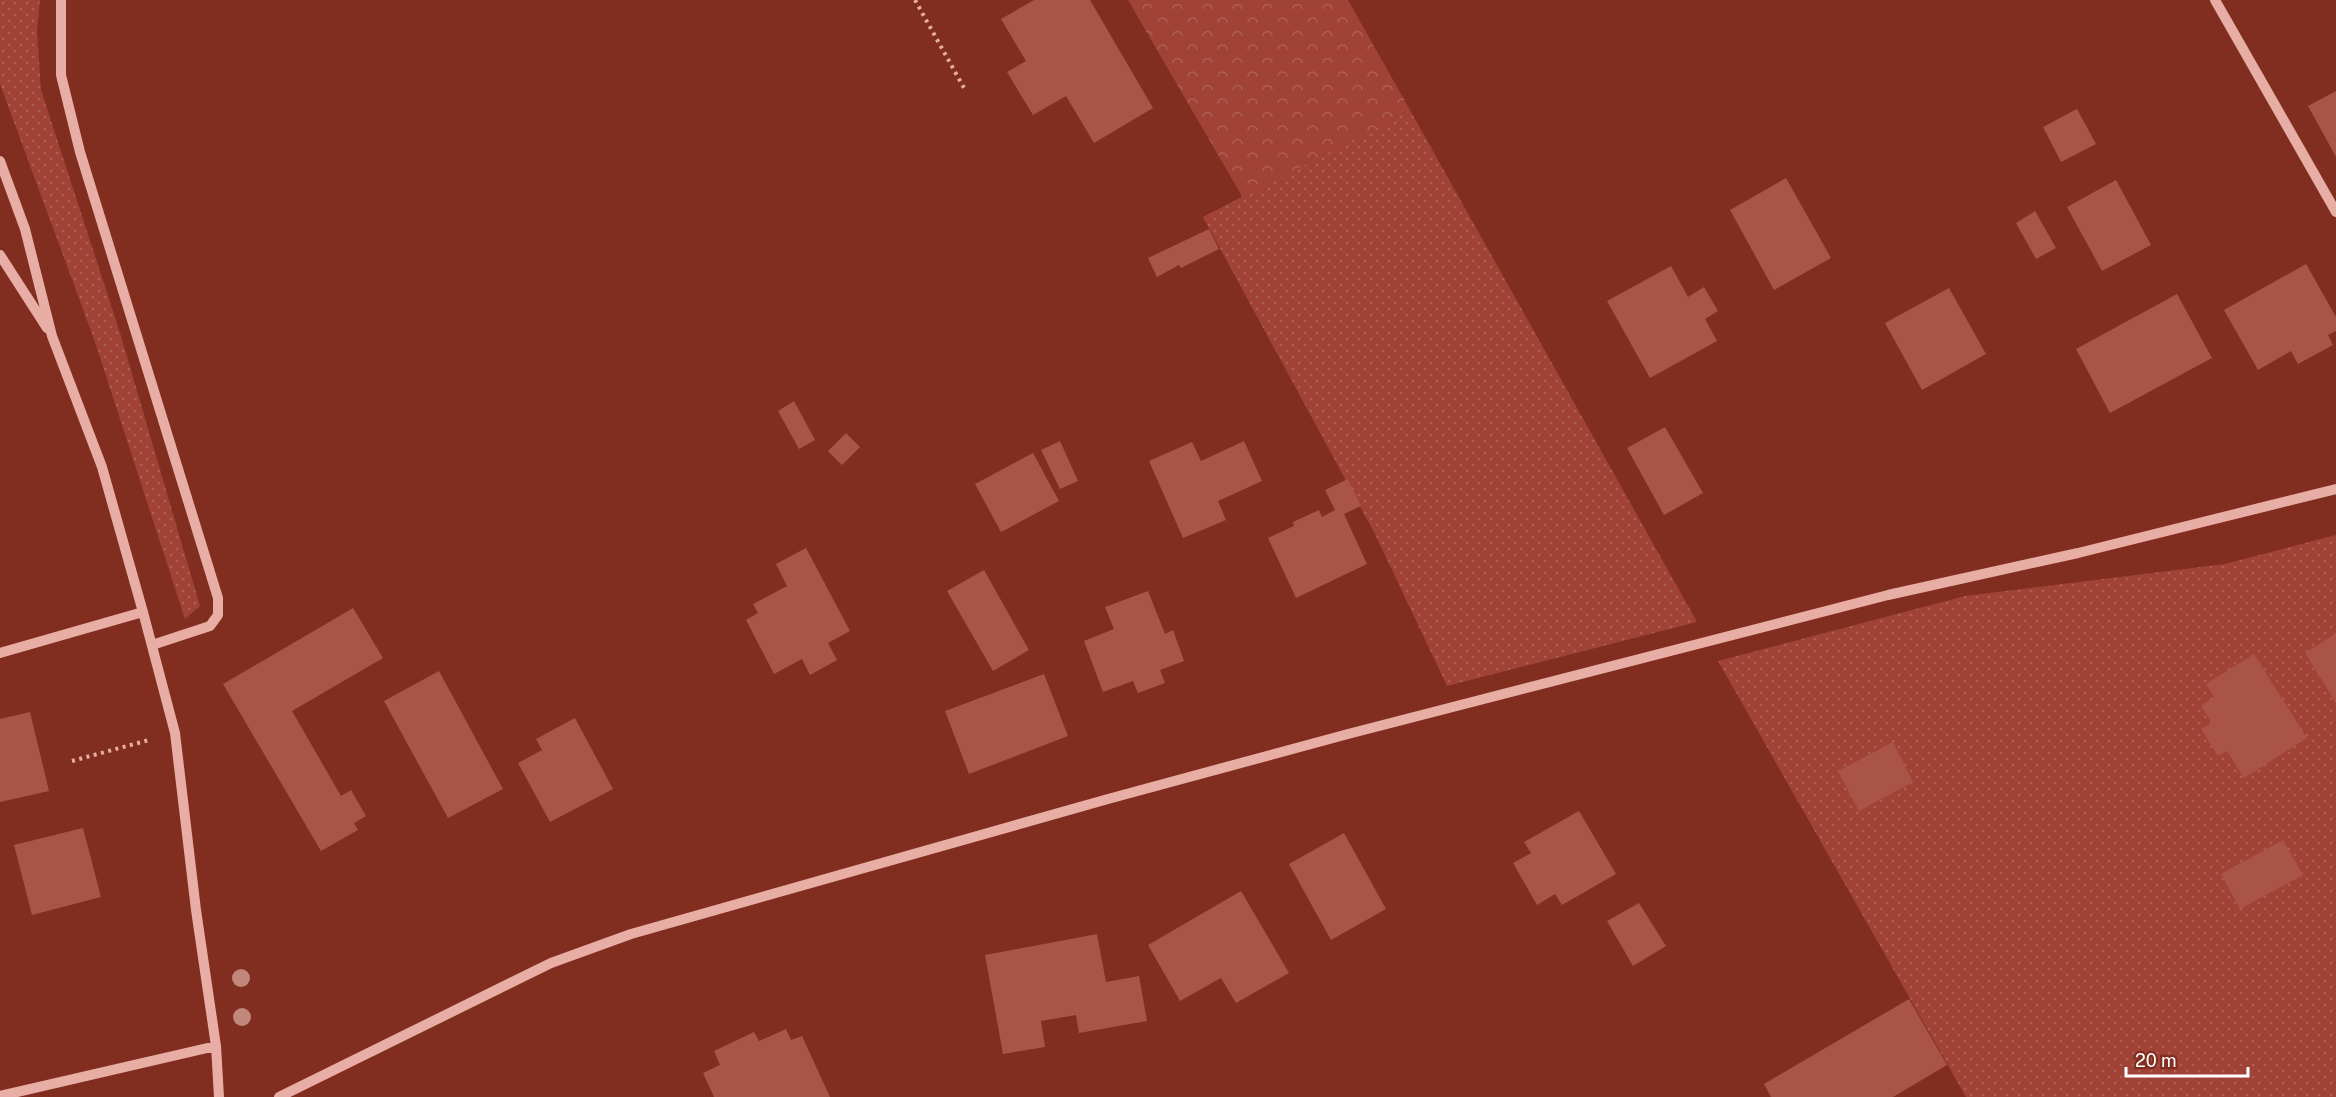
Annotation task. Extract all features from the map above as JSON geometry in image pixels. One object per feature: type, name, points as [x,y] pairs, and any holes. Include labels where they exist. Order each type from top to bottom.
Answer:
[{"type":"street","points":[[61,0],[61,75],[80,152],[218,598],[218,615],[210,626],[152,645]]},
{"type":"street","points":[[2215,0],[2336,212]]},
{"type":"street","points":[[0,161],[25,229],[52,336],[102,467],[175,733],[196,910],[216,1046],[219,1097]]},
{"type":"street","points":[[0,255],[52,336]]},
{"type":"street","points":[[279,1097],[550,963],[631,934],[1075,808],[1348,734],[1888,595],[2078,553],[2336,489]]},
{"type":"street","points":[[0,653],[143,612]]},
{"type":"street","points":[[0,1096],[216,1046]]},
{"type":"path","points":[[915,0],[964,88]]},
{"type":"path","points":[[72,761],[175,733]]},
{"type":"green space","points":[[0,0],[40,0],[37,31],[41,90],[120,333],[200,606],[185,619],[95,342],[0,84]]},
{"type":"green space","points":[[1128,0],[1348,0],[1410,110],[1243,198]]},
{"type":"green space","points":[[1410,110],[1697,622],[1447,686],[1375,534],[1203,217]]},
{"type":"green space","points":[[2336,535],[2336,1097],[1966,1097],[1718,661],[1965,596],[2225,564]]},
{"type":"building","points":[[1034,0],[1090,0],[1153,108],[1094,143],[1066,96],[1033,115],[1007,72],[1026,61],[1001,19]]},
{"type":"building","points":[[2336,91],[2336,157],[2308,106]]},
{"type":"building","points":[[2077,109],[2096,144],[2061,162],[2043,127]]},
{"type":"building","points":[[1786,178],[1831,258],[1774,290],[1730,210]]},
{"type":"building","points":[[2116,180],[2151,245],[2102,271],[2067,207]]},
{"type":"building","points":[[2035,211],[2056,248],[2036,259],[2016,223]]},
{"type":"building","points":[[1209,229],[1219,249],[1181,268],[1179,265],[1157,277],[1148,258]]},
{"type":"building","points":[[2306,264],[2336,317],[2336,331],[2328,335],[2333,345],[2298,364],[2291,351],[2258,370],[2224,310]]},
{"type":"building","points":[[1671,266],[1688,297],[1704,287],[1718,311],[1705,319],[1717,341],[1650,378],[1607,301]]},
{"type":"building","points":[[1949,288],[1986,354],[1922,390],[1885,323]]},
{"type":"building","points":[[2177,294],[2212,358],[2110,413],[2076,349]]},
{"type":"building","points":[[794,401],[815,440],[799,449],[778,411]]},
{"type":"building","points":[[1665,427],[1703,493],[1664,515],[1627,448]]},
{"type":"building","points":[[846,433],[860,447],[842,465],[828,451]]},
{"type":"building","points":[[1060,441],[1078,481],[1060,489],[1041,450]]},
{"type":"building","points":[[1244,441],[1262,481],[1218,501],[1226,520],[1183,538],[1149,461],[1192,442],[1201,461]]},
{"type":"building","points":[[1033,453],[1059,501],[1001,532],[975,484]]},
{"type":"building","points":[[1348,479],[1361,506],[1344,514],[1367,564],[1296,598],[1268,538],[1294,526],[1293,522],[1319,510],[1322,517],[1335,510],[1325,490]]},
{"type":"building","points":[[806,548],[850,631],[828,643],[837,660],[810,675],[802,659],[774,674],[746,620],[758,613],[753,604],[787,586],[776,564]]},
{"type":"building","points":[[984,570],[1029,650],[993,671],[947,591]]},
{"type":"building","points":[[1148,591],[1165,634],[1173,630],[1184,661],[1160,670],[1165,683],[1138,693],[1133,681],[1103,692],[1084,641],[1114,629],[1105,607]]},
{"type":"building","points":[[353,608],[383,658],[292,711],[341,796],[351,790],[366,816],[354,823],[358,830],[321,851],[223,684]]},
{"type":"building","points":[[2336,633],[2336,703],[2305,653]]},
{"type":"building","points":[[2254,654],[2307,738],[2244,778],[2227,751],[2218,756],[2201,729],[2212,723],[2201,706],[2214,697],[2206,684]]},
{"type":"building","points":[[439,671],[503,789],[448,818],[384,701]]},
{"type":"building","points":[[1044,674],[1068,736],[969,774],[945,711]]},
{"type":"building","points":[[30,712],[49,791],[0,802],[0,719]]},
{"type":"building","points":[[575,718],[613,789],[550,822],[518,763],[542,750],[536,739]]},
{"type":"building","points":[[1893,742],[1913,782],[1859,811],[1838,771]]},
{"type":"building","points":[[1579,811],[1616,874],[1562,905],[1555,894],[1537,905],[1513,863],[1531,853],[1524,842]]},
{"type":"building","points":[[83,828],[101,897],[32,915],[14,845]]},
{"type":"building","points":[[1344,833],[1386,909],[1331,940],[1289,864]]},
{"type":"building","points":[[2283,840],[2303,875],[2240,909],[2221,874]]},
{"type":"building","points":[[1241,891],[1289,973],[1236,1003],[1221,978],[1180,1001],[1148,945]]},
{"type":"building","points":[[1639,903],[1666,946],[1633,966],[1607,921]]},
{"type":"building","points":[[1097,934],[1106,982],[1139,976],[1147,1021],[1079,1033],[1076,1015],[1041,1021],[1045,1047],[1003,1054],[985,955]]},
{"type":"building","points":[[1909,999],[1947,1065],[1893,1097],[1771,1097],[1764,1084]]},
{"type":"building","points":[[786,1029],[791,1040],[802,1036],[830,1097],[714,1097],[703,1073],[720,1065],[714,1051],[754,1032],[759,1041]]}]
